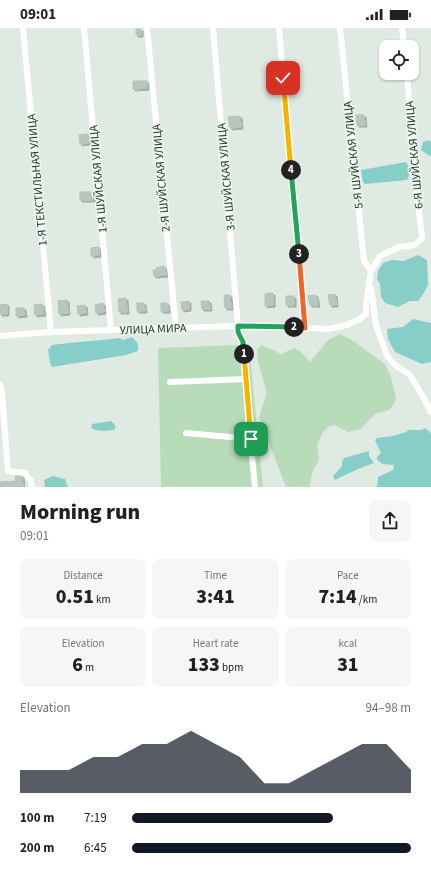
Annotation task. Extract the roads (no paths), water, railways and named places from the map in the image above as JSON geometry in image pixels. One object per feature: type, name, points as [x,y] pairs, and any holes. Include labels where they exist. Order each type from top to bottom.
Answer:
[{"type":"street","name":"1-Я ТЕКСТИЛЬНАЯ УЛИЦА","points":[[23,28],[51,332]]},
{"type":"street","name":"1-Я ШУЙСКАЯ УЛИЦА","points":[[84,28],[111,330]]},
{"type":"street","name":"2-Я ШУЙСКАЯ УЛИЦА","points":[[147,28],[176,328]]},
{"type":"street","name":"3-Я ШУЙСКАЯ УЛИЦА","points":[[213,28],[238,332],[243,342],[256,487]]},
{"type":"street","points":[[278,28],[305,328]]},
{"type":"street","name":"5-Я ШУЙСКАЯ УЛИЦА","points":[[340,28],[364,260],[371,271],[370,280]]},
{"type":"street","points":[[402,28],[403,40]]},
{"type":"street","name":"6-Я ШУЙСКАЯ УЛИЦА","points":[[371,271],[380,256],[399,247],[415,245],[422,238],[407,80]]},
{"type":"street","name":"УЛИЦА МИРА","points":[[0,336],[51,332],[238,326],[329,329],[348,325],[366,314],[370,280]]},
{"type":"street","points":[[370,280],[376,325],[387,356],[395,365],[410,375],[431,412]]},
{"type":"street","points":[[170,382],[246,379]]},
{"type":"street","points":[[0,384],[8,471],[25,474],[31,481],[32,487]]},
{"type":"street","points":[[186,434],[251,439]]},
{"type":"water","points":[[428,140],[431,142],[431,156],[421,150],[423,142]]},
{"type":"water","points":[[406,162],[409,171],[407,180],[365,184],[363,182],[361,170]]},
{"type":"water","points":[[418,255],[427,260],[428,284],[424,293],[418,301],[410,301],[398,307],[385,303],[381,297],[380,284],[377,279],[378,271],[383,263],[392,260],[404,261]]},
{"type":"water","points":[[413,319],[431,323],[431,362],[422,364],[395,352],[388,339],[387,329],[403,327]]},
{"type":"water","points":[[132,337],[138,344],[138,351],[126,355],[52,367],[50,363],[48,350],[52,345],[119,338],[123,340]]},
{"type":"water","points":[[111,421],[116,426],[114,430],[100,431],[91,428],[92,424]]},
{"type":"water","points":[[425,428],[431,433],[431,487],[377,487],[378,477],[393,470],[394,465],[383,464],[377,460],[377,457],[381,453],[375,440],[377,438],[393,436],[409,430],[421,430]]},
{"type":"water","points":[[369,451],[369,456],[374,463],[335,480],[333,476],[342,466],[342,461],[344,458]]},
{"type":"water","points":[[53,476],[65,479],[68,487],[45,487],[44,480]]}]
